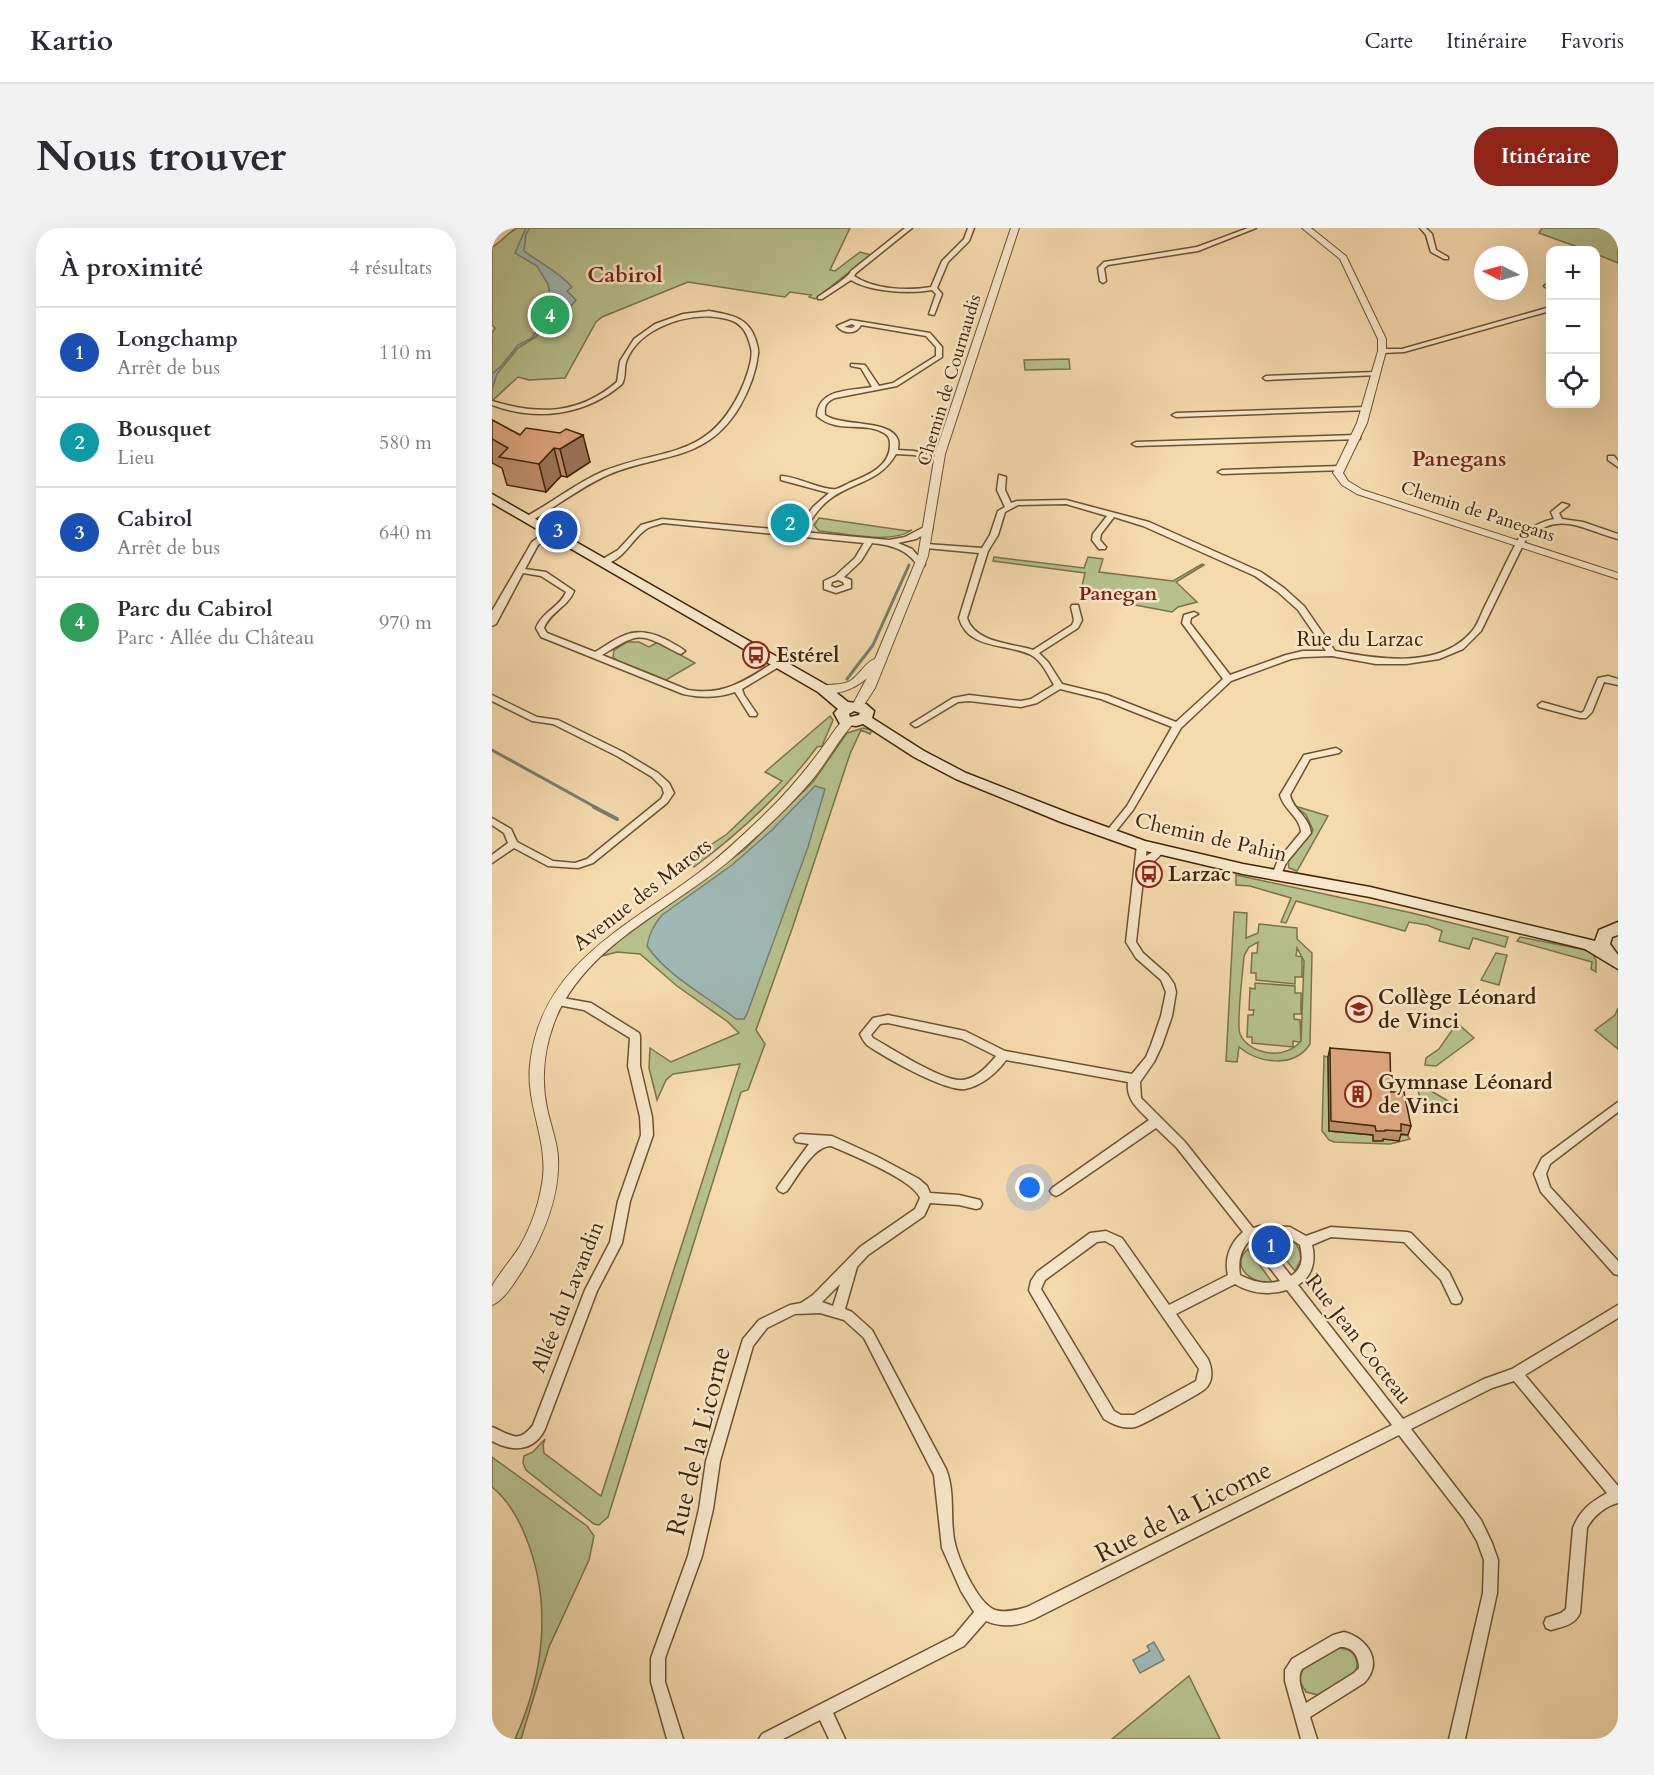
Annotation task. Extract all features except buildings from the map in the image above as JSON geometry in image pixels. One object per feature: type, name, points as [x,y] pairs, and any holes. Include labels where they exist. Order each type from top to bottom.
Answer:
[{"type":"main road","name":"Chemin de Pahin","points":[[492,498],[823,689],[854,714],[919,754],[961,776],[1142,845],[1277,875],[1370,892],[1569,939],[1590,945],[1612,959]]},
{"type":"main road","name":"Chemin de Pahin","points":[[1569,939],[1615,927]]},
{"type":"main road","points":[[1612,959],[1602,944],[1603,937],[1615,927]]},
{"type":"street","points":[[820,298],[851,277],[853,272],[909,228]]},
{"type":"street","points":[[934,288],[945,261],[967,240],[971,228]]},
{"type":"street","name":"Chemin de Cournaudis","points":[[854,714],[869,688],[921,564],[926,548],[939,457],[1015,228]]},
{"type":"street","points":[[1103,281],[1101,268],[1106,262],[1198,249],[1253,228]]},
{"type":"street","points":[[1222,472],[1340,468],[1357,437],[1367,409],[1383,341],[1343,258],[1306,228]]},
{"type":"street","points":[[1423,228],[1429,234],[1432,251],[1446,258]]},
{"type":"street","points":[[851,277],[860,283],[916,291],[934,288]]},
{"type":"street","points":[[932,314],[939,294],[934,288]]},
{"type":"street","points":[[1382,351],[1402,351],[1546,310]]},
{"type":"street","points":[[492,403],[506,410],[532,412],[562,410],[594,400],[620,383],[623,361],[640,339],[660,324],[677,317],[707,314],[729,316],[744,323],[753,338],[755,346],[752,374],[737,404],[714,435],[677,454],[603,474],[528,519]]},
{"type":"street","points":[[799,533],[820,503],[835,492],[872,477],[884,467],[894,452],[895,440],[885,430],[876,427],[830,423],[822,418],[820,413],[822,402],[829,398],[899,383],[937,361],[939,357],[939,347],[933,337],[928,334],[856,323]]},
{"type":"street","points":[[853,365],[863,366],[877,388]]},
{"type":"street","points":[[1266,378],[1376,374]]},
{"type":"street","points":[[1176,415],[1367,409]]},
{"type":"street","points":[[1136,444],[1357,437]]},
{"type":"street","points":[[894,452],[939,457]]},
{"type":"street","points":[[1611,459],[1618,465]]},
{"type":"street","name":"Chemin de Panegans","points":[[1340,468],[1338,473],[1342,480],[1360,492],[1618,576]]},
{"type":"street","points":[[1002,477],[1001,490],[1008,506]]},
{"type":"street","points":[[783,478],[835,492]]},
{"type":"street","points":[[1059,686],[1042,660],[1034,653],[979,637],[967,630],[964,625],[963,618],[984,551],[994,535],[1002,511],[1017,503],[1066,502],[1146,524],[1258,574],[1301,608],[1332,653]]},
{"type":"street","points":[[1558,519],[1555,512],[1565,505]]},
{"type":"street","points":[[1102,547],[1097,543],[1097,534],[1111,516]]},
{"type":"street","points":[[1521,543],[1528,533],[1545,521],[1558,519],[1618,537]]},
{"type":"street","points":[[603,562],[621,552],[641,529],[658,522],[799,533],[926,548],[984,551]]},
{"type":"street","points":[[905,544],[929,528]]},
{"type":"street","points":[[492,624],[535,544],[550,533]]},
{"type":"street","points":[[838,578],[858,559],[870,540]]},
{"type":"street","name":"Rue du Larzac","points":[[1110,833],[1142,789],[1177,726],[1228,679],[1290,657],[1332,653],[1376,661],[1406,662],[1436,657],[1460,647],[1477,631],[1521,543]]},
{"type":"street","points":[[905,544],[921,564]]},
{"type":"street","points":[[520,570],[543,574],[570,591],[566,599],[543,620],[540,626],[542,632],[548,637],[695,694],[717,694],[738,689],[779,663]]},
{"type":"street","points":[[492,617],[502,603]]},
{"type":"street","points":[[1034,653],[1075,626],[1078,620],[1075,607]]},
{"type":"street","points":[[1194,614],[1187,617],[1186,623],[1228,679]]},
{"type":"street","points":[[595,656],[630,635],[641,633],[650,634],[681,651]]},
{"type":"street","name":"Chemin de Cournaudis","points":[[823,689],[843,689],[855,684],[869,671],[887,646]]},
{"type":"street","points":[[1542,705],[1585,715],[1601,680],[1608,679],[1618,682]]},
{"type":"street","points":[[915,724],[956,700],[969,698],[1021,705],[1034,701],[1059,686],[1082,690],[1130,706],[1177,726]]},
{"type":"street","points":[[738,689],[738,693],[753,714]]},
{"type":"street","points":[[492,698],[535,719],[555,722],[620,754],[629,762],[659,777],[669,792],[664,801],[590,861],[580,865],[551,864],[513,844],[508,831],[492,821]]},
{"type":"street","name":"Avenue des Marots","points":[[492,1298],[522,1256],[546,1201],[551,1160],[547,1129],[539,1106],[536,1078],[540,1047],[557,1001],[591,956],[721,862],[788,799],[808,777],[854,714]]},
{"type":"street","points":[[1277,875],[1281,862],[1306,832],[1305,823],[1288,804],[1285,795],[1307,758],[1336,751]]},
{"type":"street","points":[[492,860],[513,844]]},
{"type":"street","points":[[1003,1055],[996,1064],[974,1081],[957,1085],[868,1041],[865,1034],[877,1021],[888,1019],[965,1035],[1003,1055],[1135,1079],[1152,1053],[1171,997],[1170,986],[1166,978],[1134,951],[1131,942],[1142,845]]},
{"type":"street","points":[[1141,868],[1147,860],[1158,854],[1160,849]]},
{"type":"street","name":"Allée du Lavandin","points":[[492,1433],[504,1442],[518,1443],[529,1439],[538,1430],[587,1298],[616,1243],[624,1201],[646,1135],[646,1117],[634,1066],[635,1036],[587,1006],[557,1001]]},
{"type":"street","name":"Rue Jean Cocteau","points":[[1135,1079],[1133,1091],[1136,1100],[1181,1145],[1471,1519],[1485,1542],[1491,1562],[1490,1593],[1457,1739]]},
{"type":"street","points":[[1618,1106],[1546,1161],[1540,1174],[1545,1189],[1618,1270]]},
{"type":"street","points":[[1056,1191],[1157,1121]]},
{"type":"street","points":[[800,1139],[832,1141],[874,1160],[915,1182],[923,1190],[926,1198],[920,1212],[864,1251],[818,1299],[803,1308]]},
{"type":"street","points":[[783,1188],[811,1149],[821,1142]]},
{"type":"street","points":[[926,1198],[959,1200],[976,1204]]},
{"type":"street","points":[[1284,1231],[1305,1242],[1308,1251],[1307,1265],[1298,1280],[1281,1288],[1263,1288],[1243,1283],[1236,1278],[1234,1257],[1240,1243],[1250,1233],[1284,1231]]},
{"type":"street","points":[[1305,1242],[1331,1232],[1407,1237],[1445,1276],[1456,1299]]},
{"type":"street","points":[[1106,1236],[1118,1242],[1169,1311],[1203,1362],[1205,1378],[1201,1385],[1135,1421],[1120,1421],[1109,1415],[1037,1296],[1035,1285],[1041,1276],[1094,1237],[1106,1236]]},
{"type":"street","points":[[838,1311],[852,1264]]},
{"type":"street","points":[[1169,1311],[1236,1278]]},
{"type":"street","name":"Rue de la Licorne","points":[[675,1739],[658,1682],[658,1658],[695,1556],[706,1509],[713,1461],[747,1343],[763,1324],[785,1312],[820,1307],[838,1311],[855,1321],[868,1334],[941,1474],[950,1553],[972,1600],[984,1612],[995,1618],[1010,1620],[1029,1614],[1489,1383],[1515,1374],[1618,1311]]},
{"type":"street","points":[[1515,1374],[1618,1495],[1588,1512],[1582,1519],[1573,1613],[1565,1619],[1551,1623]]},
{"type":"street","points":[[767,1739],[959,1641],[984,1612]]},
{"type":"street","points":[[1302,1714],[1359,1678],[1366,1671],[1366,1659],[1353,1641],[1345,1638],[1338,1640],[1294,1666],[1291,1677],[1309,1739]]},
{"type":"street","points":[[824,1711],[837,1739]]},
{"type":"green space","points":[[517,228],[850,228],[830,270],[835,271],[860,252],[871,255],[815,299],[809,297],[811,295],[790,292],[785,297],[688,282],[602,317],[596,322],[565,378],[529,380],[518,377],[492,401],[492,333],[495,328],[492,325],[492,247]]},
{"type":"green space","points":[[1542,228],[1618,228],[1618,263],[1600,256],[1600,246],[1575,246],[1539,233]]},
{"type":"green space","points":[[1069,359],[1070,369],[1025,370],[1024,360]]},
{"type":"green space","points":[[819,518],[912,530],[892,537],[854,536],[819,531],[814,525]]},
{"type":"green space","points":[[994,557],[1084,568],[1088,557],[1103,559],[1099,572],[1173,581],[1202,564],[1204,565],[1176,582],[1197,602],[1178,607],[1172,612],[1130,604],[1129,600],[1094,595],[1092,600],[1084,599],[1081,590],[1085,573],[993,561]]},
{"type":"green space","points":[[627,642],[639,642],[649,647],[658,642],[695,663],[666,680],[616,660],[613,657],[614,650]]},
{"type":"green space","points":[[830,716],[833,720],[822,746],[817,747],[790,781],[760,812],[694,867],[688,860],[727,834],[782,781],[765,772]]},
{"type":"green space","points":[[863,728],[872,730],[870,734],[861,730],[850,754],[756,1030],[765,1044],[748,1090],[741,1092],[608,1517],[599,1525],[594,1524],[526,1470],[523,1463],[524,1456],[533,1452],[545,1439],[544,1453],[601,1496],[740,1064],[673,1074],[666,1080],[657,1100],[649,1068],[650,1048],[671,1062],[739,1033],[728,1022],[677,986],[640,954],[617,952],[602,956],[617,942],[744,850],[813,782],[847,733]]},
{"type":"green space","points":[[1295,806],[1328,816],[1297,871],[1289,868],[1288,862],[1313,830],[1306,815]]},
{"type":"green space","points":[[1236,875],[1412,913],[1508,937],[1505,947],[1473,938],[1469,949],[1439,941],[1442,931],[1427,925],[1409,922],[1405,931],[1296,901],[1286,923],[1281,922],[1291,898],[1250,886],[1236,885]]},
{"type":"green space","points":[[1234,912],[1247,913],[1246,938],[1258,933],[1259,924],[1297,928],[1297,939],[1312,953],[1310,1044],[1295,1057],[1276,1061],[1256,1057],[1239,1047],[1237,1062],[1226,1061]],"holes":[[[1258,942],[1257,953],[1252,953],[1251,973],[1256,973],[1256,980],[1295,984],[1295,977],[1302,977],[1302,957],[1304,961],[1301,1042],[1300,1020],[1294,1019],[1294,1014],[1301,1014],[1301,993],[1295,993],[1295,986],[1255,983],[1255,989],[1250,988],[1249,1010],[1254,1010],[1253,1015],[1248,1015],[1247,1037],[1252,1037],[1252,1043],[1293,1047],[1293,1041],[1300,1042],[1291,1049],[1279,1053],[1253,1048],[1242,1038],[1239,1028],[1244,956],[1249,947]],[[1297,948],[1302,957],[1296,956]]]},
{"type":"green space","points":[[1520,937],[1591,951],[1596,960],[1596,972],[1591,969],[1592,962],[1517,941]]},
{"type":"green space","points":[[1496,953],[1507,955],[1499,985],[1481,980]]},
{"type":"green space","points":[[1618,1008],[1618,1049],[1595,1030],[1615,1015]]},
{"type":"green space","points":[[1457,1023],[1474,1038],[1436,1066],[1425,1065],[1426,1058],[1439,1049]]},
{"type":"green space","points":[[1324,1056],[1328,1057],[1329,1131],[1383,1136],[1407,1135],[1410,1139],[1390,1144],[1329,1140],[1322,1131]]},
{"type":"green space","points":[[1421,1085],[1455,1105],[1444,1111],[1432,1109],[1422,1101],[1419,1095],[1418,1088]]},
{"type":"green space","points":[[1274,1236],[1289,1239],[1299,1248],[1301,1259],[1295,1271],[1268,1238]]},
{"type":"green space","points":[[1248,1249],[1272,1282],[1251,1278],[1242,1268],[1243,1255]]},
{"type":"green space","points":[[492,1457],[587,1526],[594,1536],[589,1560],[549,1647],[521,1739],[515,1739],[533,1689],[538,1664],[542,1612],[534,1561],[522,1529],[507,1503],[492,1487]]},
{"type":"green space","points":[[1338,1648],[1352,1652],[1357,1663],[1355,1673],[1318,1695],[1306,1692],[1299,1680],[1303,1669]]},
{"type":"green space","points":[[1189,1676],[1220,1739],[1112,1739]]},
{"type":"water","points":[[526,228],[530,228],[526,234],[524,251],[567,281],[572,287],[567,291],[576,300],[571,306],[551,315],[536,337],[518,348],[497,374],[492,390],[492,374],[518,345],[532,338],[547,314],[550,294],[548,284],[537,266],[515,253]]},
{"type":"water","points":[[815,786],[825,789],[808,847],[747,1014],[744,1019],[736,1019],[666,968],[647,946],[649,937],[662,915],[732,865],[772,830]]},
{"type":"water","points":[[1154,1642],[1164,1660],[1140,1673],[1133,1660],[1150,1651],[1147,1646]]},
{"type":"waterway","points":[[847,679],[873,645],[909,565]]},
{"type":"waterway","points":[[492,750],[597,808]]},
{"type":"waterway","points":[[594,807],[617,819]]},
{"type":"place","name":"Parc du Cabirol","points":[[550,315]]},
{"type":"place","name":"Bousquet","points":[[790,523]]},
{"type":"place","name":"Cabirol","points":[[558,530]]},
{"type":"place","name":"Estérel","points":[[756,655]]},
{"type":"place","name":"Larzac","points":[[1149,874]]},
{"type":"place","name":"Collège Léonard de Vinci","points":[[1359,1009]]},
{"type":"place","name":"Gymnase Léonard de Vinci","points":[[1358,1094]]},
{"type":"place","name":"Longchamp","points":[[1271,1245]]},
{"type":"district","name":"Cabirol","points":[[625,274]]},
{"type":"district","name":"Panegans","points":[[1459,458]]},
{"type":"district","name":"Panegan","points":[[1118,593]]}]
